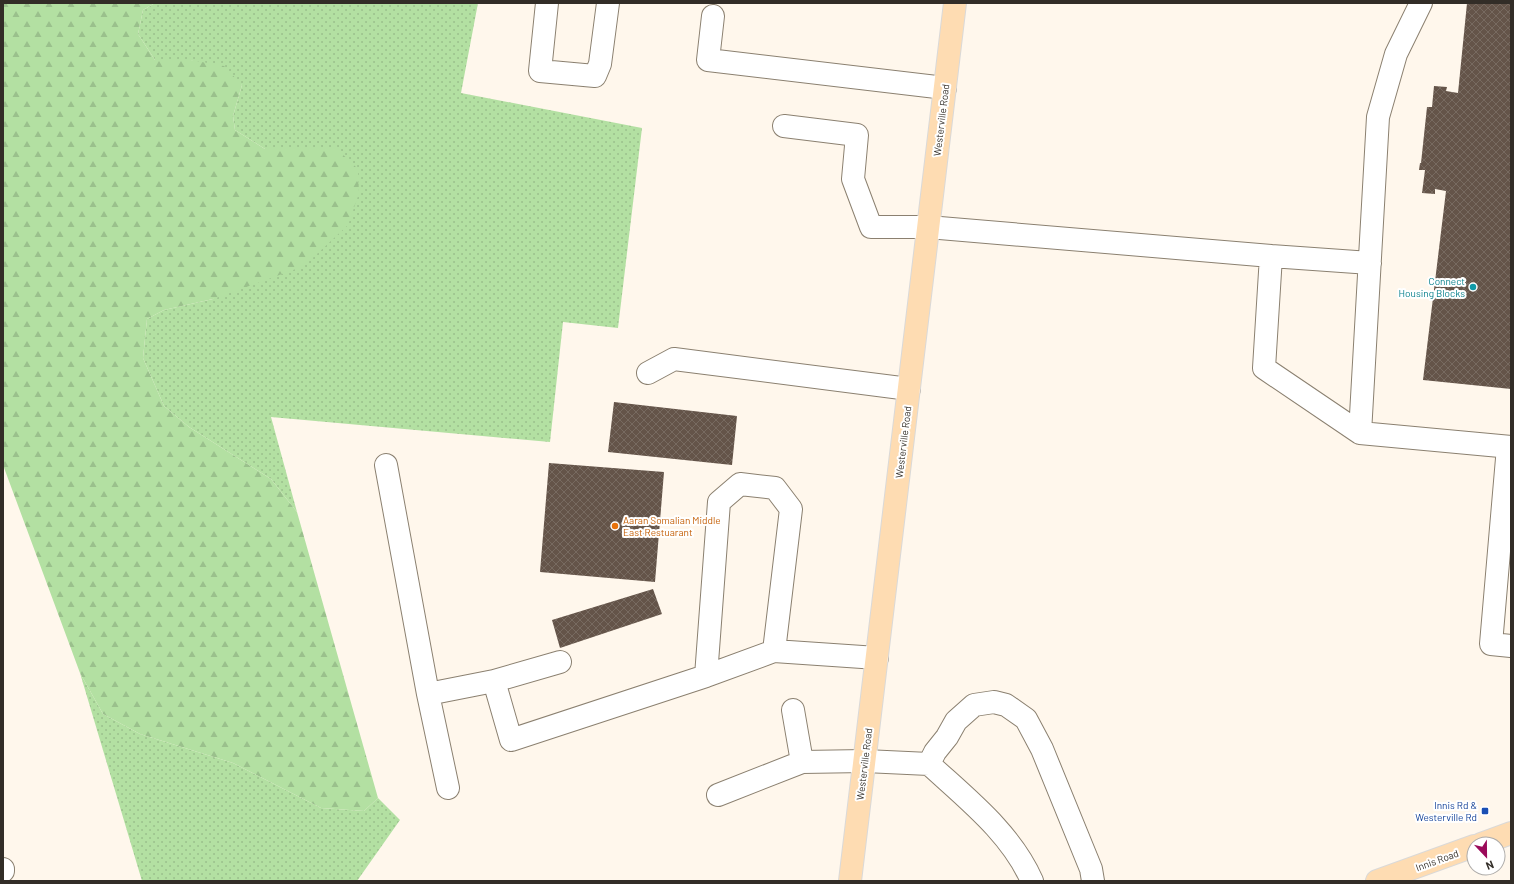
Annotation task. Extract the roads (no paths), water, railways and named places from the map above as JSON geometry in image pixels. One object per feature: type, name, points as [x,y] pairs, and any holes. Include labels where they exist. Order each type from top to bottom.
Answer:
[{"type":"main road","name":"Westerville Road","points":[[850,881],[955,3]]},
{"type":"main road","name":"Innis Road","points":[[1377,881],[1466,849]]},
{"type":"lane","points":[[547,3],[540,71],[595,76],[600,64],[608,3]]},
{"type":"lane","points":[[1360,433],[1378,117],[1396,54],[1421,3]]},
{"type":"lane","points":[[713,16],[708,60],[945,88]]},
{"type":"lane","points":[[784,126],[857,134],[853,178],[871,227],[928,227],[1271,256],[1370,262]]},
{"type":"lane","points":[[1271,256],[1264,368],[1360,433],[1510,447],[1491,644],[1511,646]]},
{"type":"lane","points":[[648,373],[674,360],[909,389]]},
{"type":"lane","points":[[386,465],[428,694],[448,788]]},
{"type":"lane","points":[[706,676],[720,502],[740,484],[775,488],[791,509],[774,652]]},
{"type":"lane","points":[[494,681],[511,740],[774,652],[877,658]]},
{"type":"lane","points":[[428,694],[494,681],[560,662]]},
{"type":"lane","points":[[929,764],[935,752],[947,737],[956,721],[974,705],[994,702],[1006,705],[1026,719],[1042,749],[1091,869],[1093,881]]},
{"type":"lane","points":[[793,710],[802,762]]},
{"type":"lane","points":[[718,795],[802,762],[865,761],[929,764],[988,819],[1006,839],[1025,866],[1032,881]]},
{"type":"place","name":"Connect Housing Blocks","points":[[1473,287]]},
{"type":"place","name":"Aaran Somalian Middle East Restuarant","points":[[615,526]]},
{"type":"place","name":"Innis Rd & Westerville Rd","points":[[1485,811]]}]
